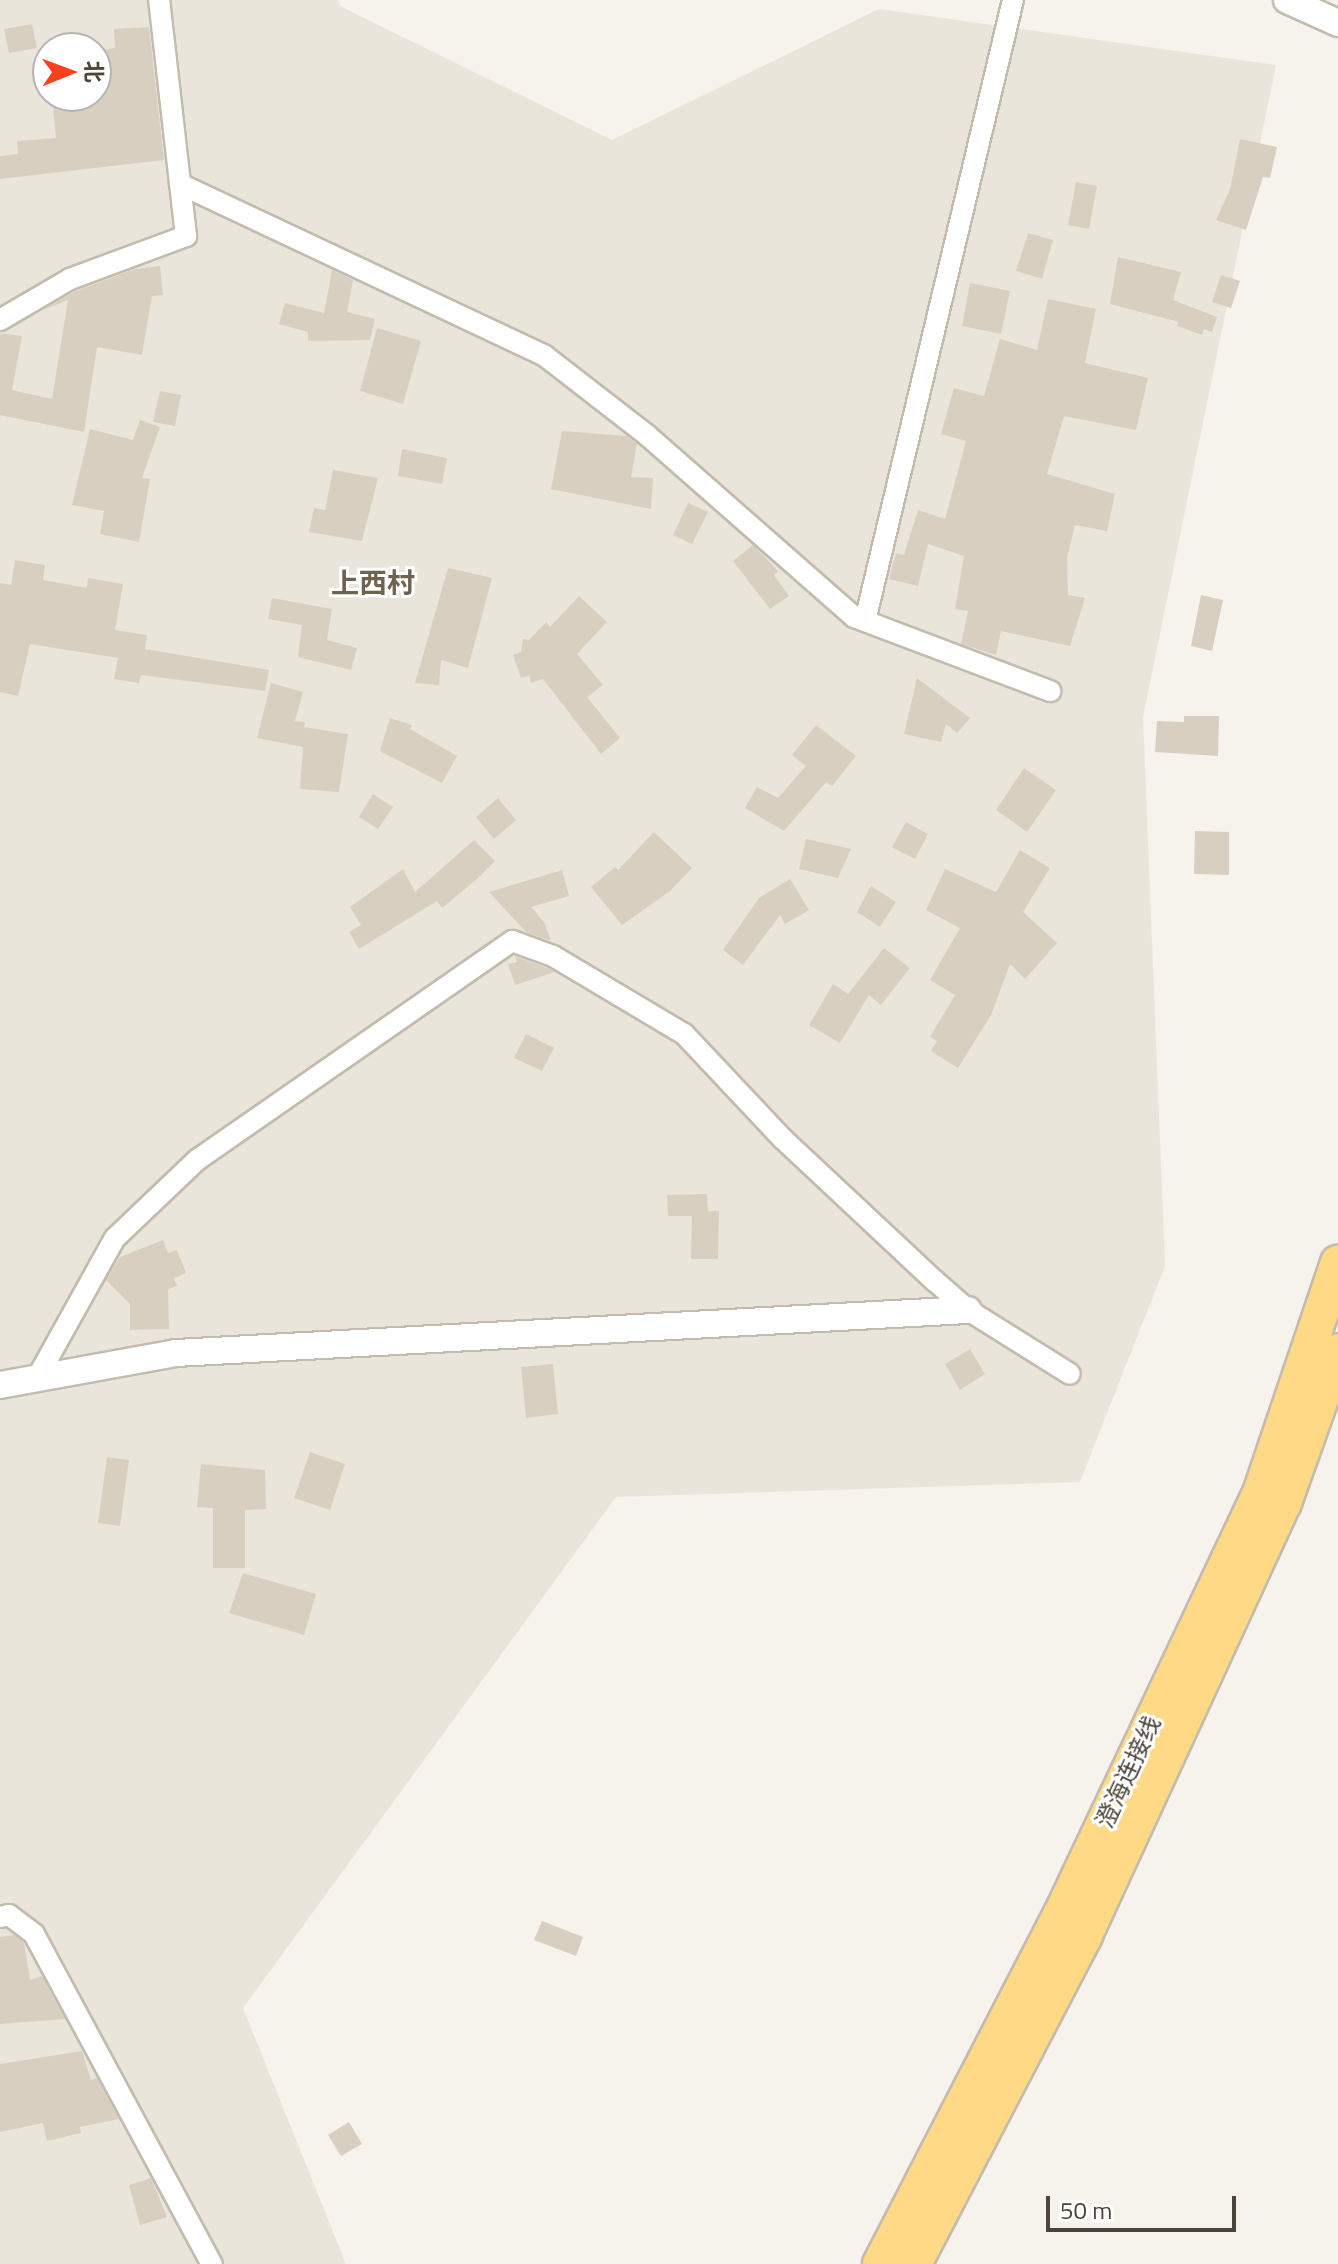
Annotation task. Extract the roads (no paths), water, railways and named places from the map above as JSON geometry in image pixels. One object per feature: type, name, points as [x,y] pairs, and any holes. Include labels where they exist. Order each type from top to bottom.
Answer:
[{"type":"highway","name":"澄海连接线","points":[[880,2264],[1060,1916],[1261,1490],[1338,1263]]},
{"type":"highway","name":"澄海连接线","points":[[914,2264],[1099,1906],[1284,1503],[1338,1351]]},
{"type":"street","points":[[0,320],[70,279],[186,236],[159,0]]},
{"type":"street","points":[[865,621],[1013,0]]},
{"type":"street","points":[[1287,0],[1338,23]]},
{"type":"street","points":[[180,184],[378,273],[545,356],[647,435],[854,617],[1050,691]]},
{"type":"street","points":[[37,1378],[115,1238],[197,1160],[512,941],[553,956],[684,1034],[783,1139],[968,1310],[1070,1374]]},
{"type":"street","points":[[0,1385],[176,1353],[968,1310]]},
{"type":"street","points":[[0,1917],[9,1915],[34,1934],[212,2264]]},
{"type":"district","name":"上西村","points":[[373,583]]}]
